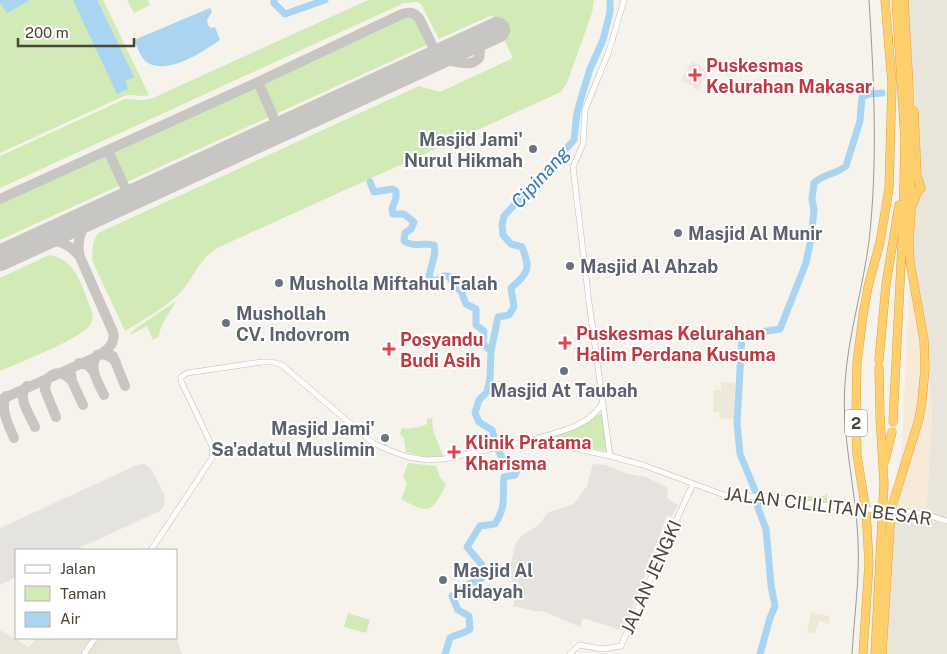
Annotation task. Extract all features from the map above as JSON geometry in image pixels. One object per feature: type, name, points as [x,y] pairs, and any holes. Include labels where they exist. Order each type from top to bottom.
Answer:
[{"type":"highway","name":"2","points":[[863,654],[869,563],[866,511],[856,440],[856,392],[859,340],[863,315],[880,242],[889,190],[892,83],[885,0]]},
{"type":"highway","name":"2","points":[[893,422],[905,141],[896,0]]},
{"type":"highway","points":[[882,654],[893,502],[919,419],[925,368],[922,329],[910,262],[909,88],[904,0]]},
{"type":"highway","name":"2","points":[[875,654],[884,509],[879,363],[886,284],[899,210],[903,96]]},
{"type":"highway","name":"2","points":[[884,468],[892,432]]},
{"type":"street","points":[[610,456],[573,167],[582,144],[585,110],[609,51],[624,0]]},
{"type":"street","name":"JALAN CILILITAN BESAR","points":[[152,549],[212,458],[213,451],[209,438],[181,381],[181,377],[184,373],[266,362],[279,363],[373,443],[390,452],[417,459],[444,459],[493,449],[506,444],[528,441],[555,444],[610,456],[656,470],[724,495],[782,498],[851,509],[921,513],[947,521]]},
{"type":"street","points":[[528,441],[585,422],[599,408],[603,401]]},
{"type":"street","name":"JALAN JENGKI","points":[[570,654],[580,645],[603,649],[621,646],[656,566],[666,533],[676,519],[693,484]]},
{"type":"street","points":[[84,654],[94,639]]},
{"type":"shaded area","points":[[907,0],[947,0],[947,654],[884,654],[891,518],[926,519],[932,414],[928,362],[911,256],[918,148]]},
{"type":"shaded area","name":"Puskesmas Kelurahan Makasar","points":[[692,61],[709,71],[698,90],[681,80]]},
{"type":"shaded area","points":[[911,256],[928,362],[932,414],[926,519],[891,518],[902,444]]},
{"type":"shaded area","points":[[721,382],[735,383],[734,419],[719,418],[720,412],[713,412],[714,390],[721,390]]},
{"type":"shaded area","points":[[144,464],[151,469],[165,496],[164,506],[160,511],[77,549],[15,549],[15,578],[0,585],[0,528],[137,465]]},
{"type":"shaded area","points":[[593,464],[606,465],[625,473],[646,477],[665,486],[668,488],[667,498],[678,505],[671,517],[667,515],[624,631],[583,618],[580,627],[543,611],[513,606],[519,587],[516,583],[512,583],[511,565],[515,545],[520,537],[540,524],[547,513],[574,504],[587,486]]},
{"type":"shaded area","points":[[811,612],[829,616],[829,624],[819,621],[815,634],[807,632]]},
{"type":"shaded area","points":[[0,630],[29,647],[35,639],[177,639],[182,654],[0,654]]},
{"type":"green space","points":[[0,0],[103,0],[149,95],[124,96],[0,153]]},
{"type":"green space","points":[[127,0],[148,0],[150,5],[134,13]]},
{"type":"green space","points":[[368,0],[594,0],[592,13],[567,83],[561,92],[217,248],[206,257],[185,287],[168,304],[125,331],[92,260],[93,243],[98,233],[419,86],[440,92],[513,58],[492,15],[439,39],[421,4],[416,2],[404,3],[0,188],[0,156],[125,99],[144,100],[153,98]]},
{"type":"green space","points":[[409,12],[420,20],[431,43],[0,240],[0,199]]},
{"type":"green space","points":[[49,255],[66,262],[72,268],[92,311],[92,322],[84,331],[62,344],[0,371],[0,278]]},
{"type":"green space","points":[[176,301],[164,322],[159,336],[153,340],[147,326],[130,335],[132,331]]},
{"type":"green space","points":[[602,413],[604,415],[606,451],[542,440],[542,438],[584,425],[596,415]]},
{"type":"green space","points":[[432,418],[433,430],[443,456],[426,457],[406,452],[404,438],[400,434],[402,428],[412,428],[427,424],[427,419]]},
{"type":"green space","points":[[408,463],[436,466],[440,477],[446,485],[433,506],[424,509],[401,499],[407,484],[403,477]]},
{"type":"green space","points":[[827,493],[827,503],[790,499],[796,496],[824,496]]},
{"type":"green space","points":[[348,613],[370,620],[366,633],[344,627]]},
{"type":"water","points":[[0,0],[30,0],[7,13]]},
{"type":"water","points":[[73,0],[97,0],[134,77],[125,81],[128,89],[117,94]]},
{"type":"water","points":[[210,8],[212,12],[207,20],[208,25],[211,28],[215,27],[220,40],[196,55],[176,64],[156,66],[148,63],[143,58],[134,40]]},
{"type":"waterway","name":"Cipinang","points":[[274,0],[274,3],[285,14],[325,0]]},
{"type":"waterway","name":"Cipinang","points":[[445,654],[450,638],[470,629],[469,616],[458,610],[452,596],[467,585],[482,578],[482,565],[467,547],[480,526],[495,524],[503,506],[504,477],[515,475],[518,469],[502,457],[497,448],[492,430],[479,422],[475,413],[479,400],[487,392],[490,378],[491,351],[498,317],[509,315],[514,307],[511,288],[522,278],[527,269],[522,247],[511,244],[503,235],[502,225],[504,216],[574,140],[577,113],[590,69],[603,40],[610,12],[610,0]]},
{"type":"waterway","points":[[760,654],[775,606],[771,585],[766,529],[758,508],[757,495],[740,454],[737,423],[742,335],[780,329],[806,263],[814,210],[812,199],[814,183],[846,166],[860,121],[862,97],[869,94],[882,93]]},
{"type":"waterway","points":[[370,182],[374,192],[392,189],[396,191],[396,198],[392,209],[393,214],[404,214],[414,222],[411,229],[405,233],[404,241],[415,245],[434,245],[434,257],[429,277],[435,282],[444,276],[449,276],[454,286],[461,291],[466,304],[476,309],[476,325],[484,331],[483,344],[491,351]]},
{"type":"taxiway","points":[[0,199],[258,82],[402,14],[411,13],[419,18],[438,57]]},
{"type":"taxiway","points":[[423,64],[441,61],[472,63],[479,58],[480,50],[477,42],[468,38],[459,41],[448,53]]},
{"type":"taxiway","points":[[258,82],[279,130]]},
{"type":"taxiway","points":[[108,151],[130,198]]},
{"type":"taxiway","points":[[36,241],[49,240],[60,242],[71,248],[80,257],[79,243],[82,232],[89,221],[99,212]]},
{"type":"taxiway","points":[[0,400],[96,357],[107,350],[112,344],[113,332],[80,257]]},
{"type":"taxiway","points":[[104,395],[95,375],[94,360],[97,355],[103,354],[116,362]]},
{"type":"taxiway","points":[[113,356],[125,386]]},
{"type":"taxiway","points":[[79,363],[88,365],[94,372]]},
{"type":"taxiway","points":[[56,417],[45,390],[47,379],[53,374],[60,373],[72,381]]},
{"type":"taxiway","points":[[71,374],[72,381],[83,405]]},
{"type":"taxiway","points":[[27,386],[24,390],[23,401],[35,427]]},
{"type":"taxiway","points":[[6,396],[4,411],[14,438]]},
{"type":"runway","points":[[0,258],[497,30]]},
{"type":"tram line","points":[[852,654],[858,583],[858,541],[844,403],[849,347],[869,241],[874,181],[874,121],[869,0]]},
{"type":"place","name":"Puskesmas Kelurahan Makasar","points":[[695,75]]},
{"type":"place","name":"Masjid Jami' Nurul Hikmah","points":[[533,149]]},
{"type":"place","name":"Masjid Al Munir","points":[[678,233]]},
{"type":"place","name":"Masjid Al Ahzab","points":[[570,266]]},
{"type":"place","name":"Musholla Miftahul Falah","points":[[279,283]]},
{"type":"place","name":"Mushollah CV. Indovrom","points":[[226,323]]},
{"type":"place","name":"Puskesmas Kelurahan Halim Perdana Kusuma","points":[[565,343]]},
{"type":"place","name":"Posyandu Budi Asih","points":[[389,349]]},
{"type":"place","name":"Masjid At Taubah","points":[[564,371]]},
{"type":"place","name":"Masjid Jami' Sa'adatul Muslimin","points":[[385,438]]},
{"type":"place","name":"Klinik Pratama Kharisma","points":[[454,452]]},
{"type":"place","name":"Masjid Al Hidayah","points":[[443,580]]}]
